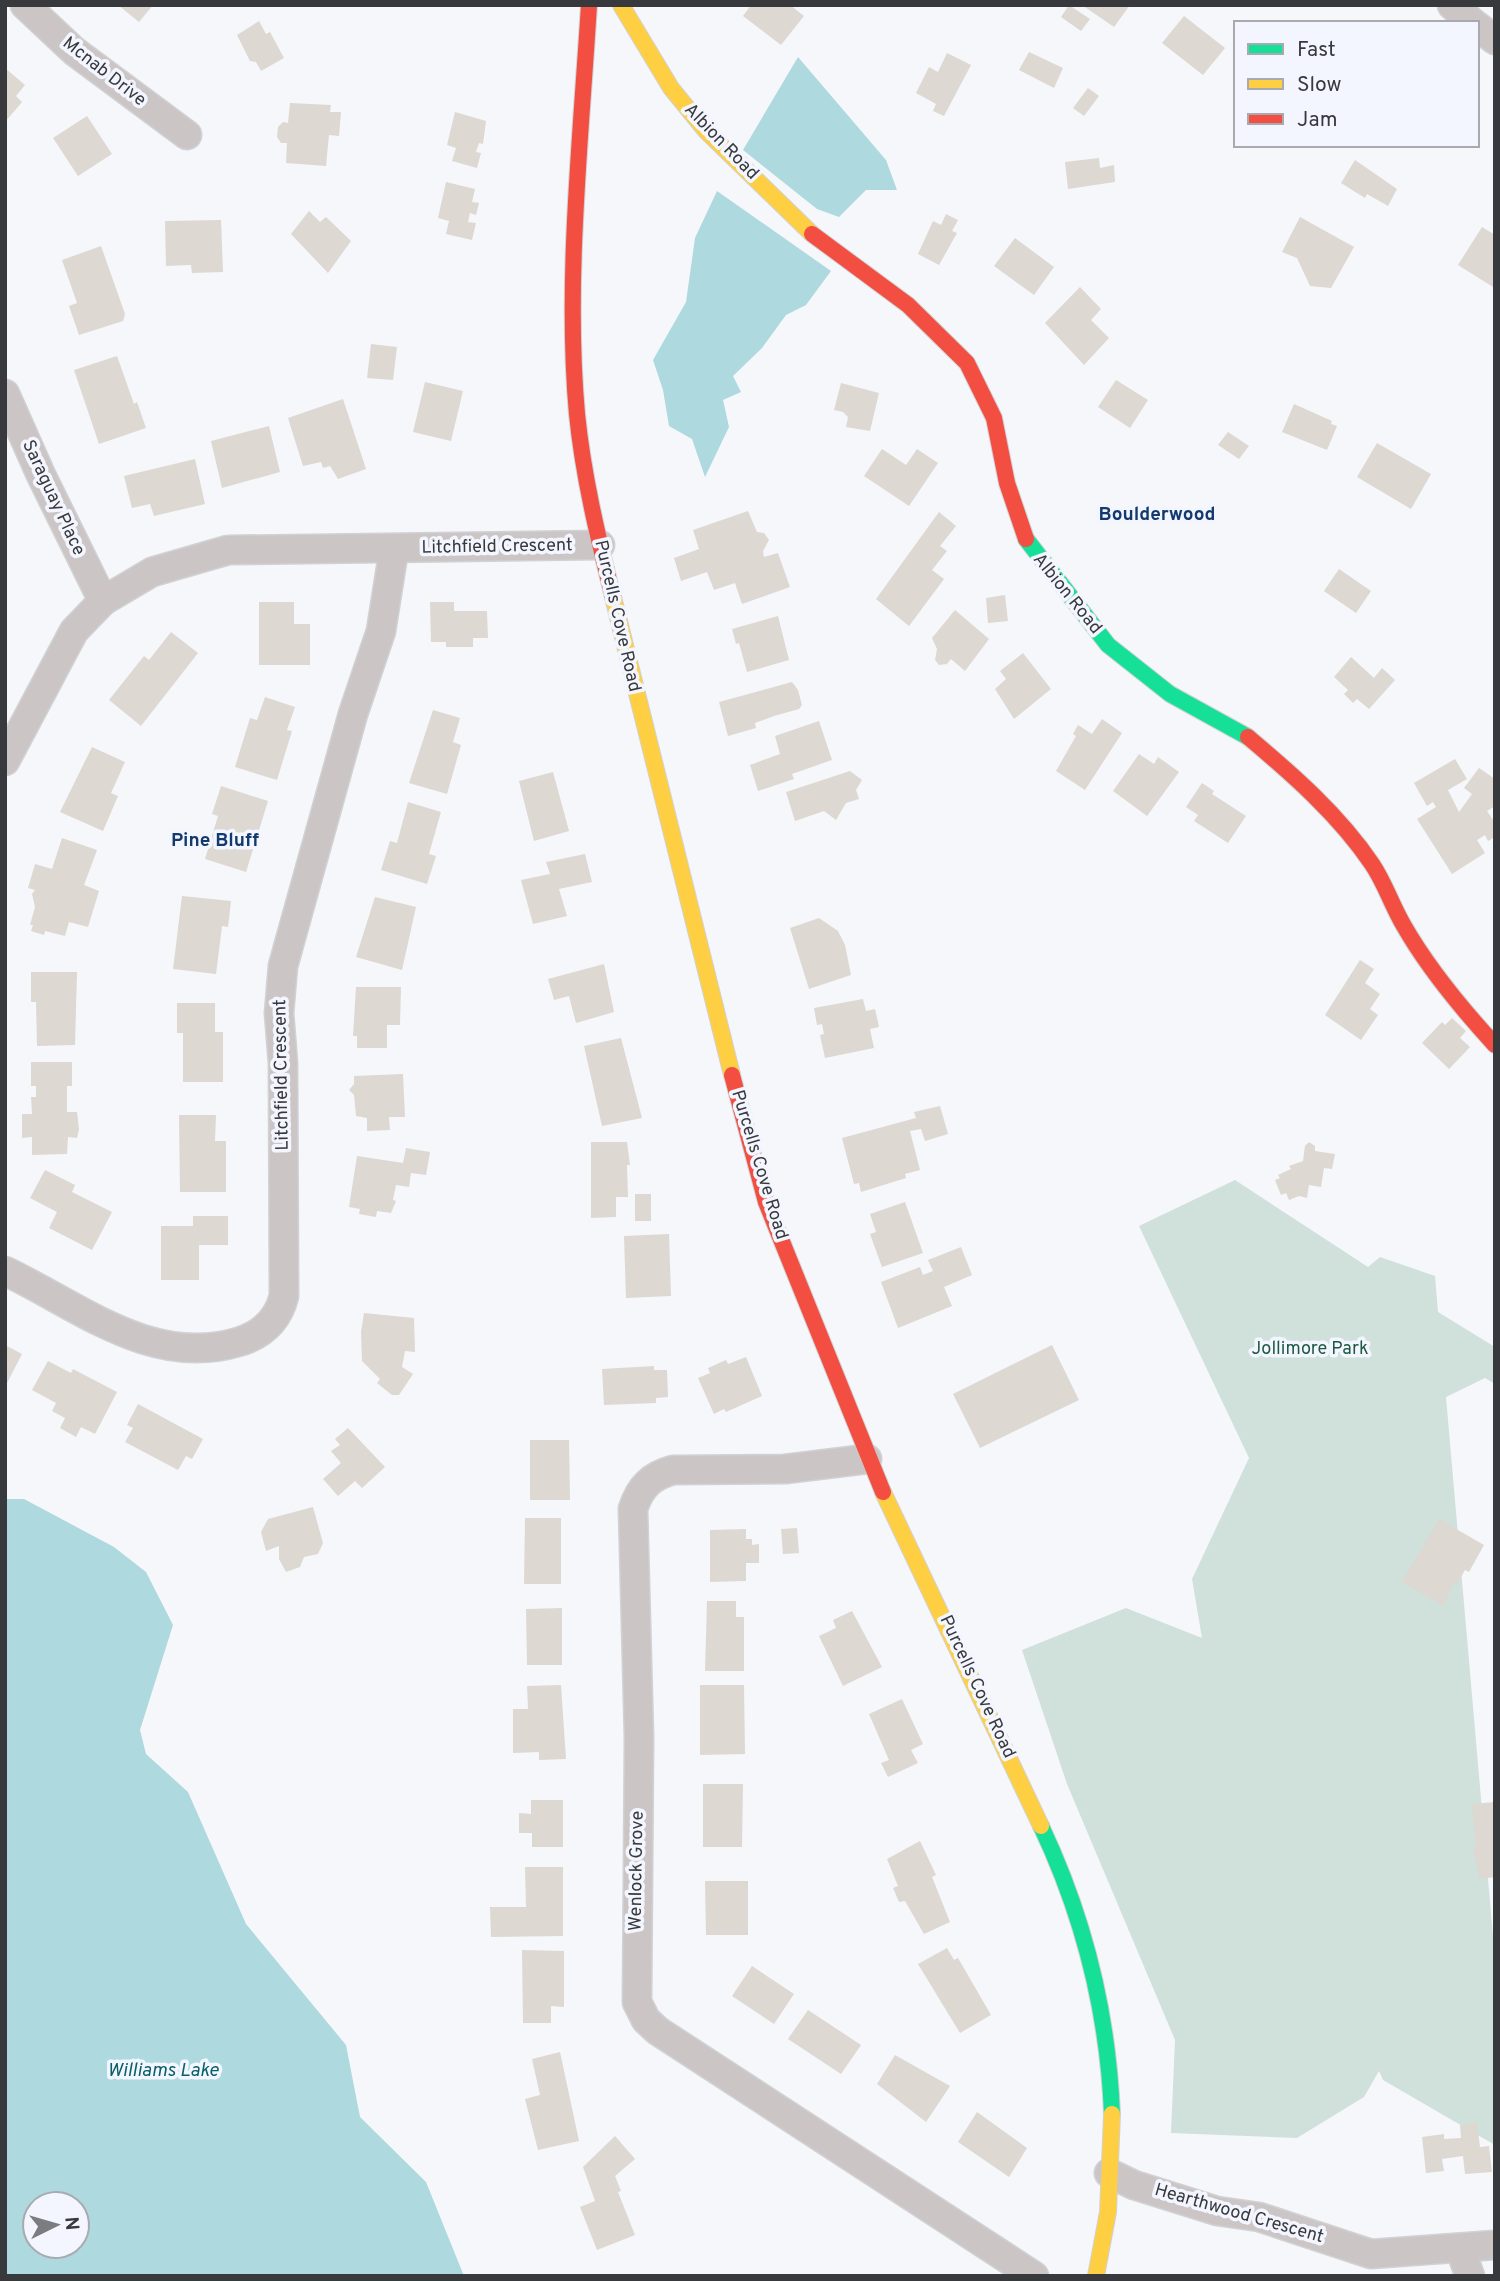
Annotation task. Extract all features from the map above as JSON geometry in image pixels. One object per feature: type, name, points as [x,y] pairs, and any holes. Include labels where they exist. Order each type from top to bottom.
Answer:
[{"type":"main road","name":"Purcells Cove Road","points":[[589,5],[574,269],[577,415],[600,545],[714,1007],[766,1202],[867,1459],[1041,1824],[1087,1940],[1105,2031],[1112,2112],[1108,2212],[1096,2276]]},
{"type":"main road","name":"Albion Road","points":[[621,5],[671,88],[706,131],[826,247],[908,305],[967,363],[994,418],[1007,483],[1027,543],[1074,605],[1108,645],[1129,663],[1170,694],[1241,732],[1265,750],[1333,817],[1372,864],[1405,928],[1467,1014],[1495,1045]]},
{"type":"street","name":"Mcnab Drive","points":[[25,5],[74,51],[187,135]]},
{"type":"street","points":[[1452,5],[1471,21]]},
{"type":"street","points":[[1479,27],[1495,40]]},
{"type":"street","name":"Saraguay Place","points":[[5,394],[41,475],[103,601]]},
{"type":"street","name":"Litchfield Crescent","points":[[5,761],[74,631],[103,601],[152,572],[228,550],[600,545]]},
{"type":"street","name":"Litchfield Crescent","points":[[5,1271],[137,1339],[164,1347],[186,1350],[222,1347],[257,1334],[277,1314],[284,1296],[283,1063],[279,1013],[283,967],[353,714],[369,674],[381,631],[394,549]]},
{"type":"street","name":"Wenlock Grove","points":[[867,1459],[785,1469],[673,1470],[658,1474],[645,1484],[636,1499],[634,1509],[639,1738],[637,2003],[646,2020],[658,2031],[1034,2276]]},
{"type":"street","name":"Hearthwood Crescent","points":[[1109,2173],[1135,2185],[1217,2211],[1259,2217],[1371,2254],[1495,2245]]},
{"type":"street","points":[[1460,2249],[1470,2276]]},
{"type":"green space","name":"Jollimore Park","points":[[1235,1180],[1368,1267],[1380,1257],[1435,1276],[1438,1312],[1495,1347],[1495,1384],[1485,1378],[1446,1397],[1495,1959],[1495,2145],[1383,2080],[1379,2071],[1364,2097],[1297,2138],[1171,2133],[1175,2040],[1067,1784],[1022,1650],[1126,1608],[1202,1638],[1192,1579],[1249,1458],[1139,1226]]},
{"type":"water","points":[[798,57],[886,160],[897,190],[866,190],[839,217],[817,209],[743,150]]},
{"type":"water","points":[[717,191],[831,271],[806,305],[786,315],[762,348],[733,376],[741,392],[723,400],[729,427],[705,477],[692,439],[669,426],[663,390],[653,360],[686,302],[695,238]]},
{"type":"water","name":"Williams Lake","points":[[5,1499],[24,1499],[114,1547],[146,1572],[173,1625],[140,1730],[146,1754],[188,1792],[246,1924],[346,2045],[360,2117],[426,2182],[464,2276],[5,2276]]},
{"type":"building","points":[[118,5],[153,5],[139,22]]},
{"type":"building","points":[[751,5],[790,5],[804,16],[781,45],[743,16]]},
{"type":"building","points":[[1069,5],[1090,19],[1081,31],[1061,17]]},
{"type":"building","points":[[1082,5],[1130,5],[1114,27]]},
{"type":"building","points":[[1184,16],[1225,48],[1203,75],[1162,43]]},
{"type":"building","points":[[259,21],[266,34],[270,32],[284,58],[261,71],[256,62],[250,61],[237,35]]},
{"type":"building","points":[[1029,52],[1063,68],[1054,88],[1019,70]]},
{"type":"building","points":[[947,53],[971,65],[944,116],[933,111],[936,104],[916,93],[929,67],[938,72]]},
{"type":"building","points":[[5,68],[25,85],[16,96],[22,102],[5,122]]},
{"type":"building","points":[[1088,88],[1099,96],[1084,116],[1073,108]]},
{"type":"building","points":[[290,103],[331,105],[330,112],[341,112],[339,136],[329,135],[326,166],[286,163],[287,143],[281,143],[277,137],[278,127],[283,122],[288,123]]},
{"type":"building","points":[[455,112],[486,121],[483,144],[479,143],[476,152],[481,153],[477,168],[452,161],[456,148],[447,145]]},
{"type":"building","points":[[87,116],[112,154],[78,176],[53,138]]},
{"type":"building","points":[[1099,158],[1100,168],[1114,165],[1115,182],[1068,189],[1065,162]]},
{"type":"building","points":[[1355,160],[1397,189],[1388,206],[1367,194],[1365,198],[1341,183]]},
{"type":"building","points":[[446,182],[475,189],[472,202],[479,203],[476,215],[470,213],[468,222],[476,223],[472,240],[446,234],[449,221],[438,218]]},
{"type":"building","points":[[309,211],[320,222],[326,217],[351,241],[328,273],[291,234]]},
{"type":"building","points":[[946,214],[958,220],[952,231],[957,233],[939,265],[918,254],[933,221],[941,225]]},
{"type":"building","points":[[1300,217],[1354,247],[1331,288],[1310,286],[1297,258],[1282,252]]},
{"type":"building","points":[[221,220],[223,272],[192,273],[191,265],[166,266],[165,221]]},
{"type":"building","points":[[1482,227],[1495,235],[1493,287],[1458,265]]},
{"type":"building","points":[[1015,238],[1054,267],[1034,295],[994,266]]},
{"type":"building","points":[[101,246],[125,314],[123,321],[79,335],[69,306],[77,303],[62,260]]},
{"type":"building","points":[[1080,287],[1101,309],[1091,320],[1109,338],[1084,365],[1045,323]]},
{"type":"building","points":[[371,344],[397,347],[393,380],[367,378]]},
{"type":"building","points":[[117,356],[134,404],[137,402],[146,428],[99,444],[74,370]]},
{"type":"building","points":[[1116,380],[1148,400],[1130,428],[1098,407]]},
{"type":"building","points":[[425,382],[463,391],[451,441],[413,432]]},
{"type":"building","points":[[841,383],[879,393],[870,431],[846,427],[848,417],[843,412],[834,410]]},
{"type":"building","points":[[343,399],[366,469],[338,479],[330,466],[323,468],[321,462],[303,466],[288,418]]},
{"type":"building","points":[[1294,404],[1332,421],[1331,424],[1337,426],[1327,450],[1282,432]]},
{"type":"building","points":[[269,426],[280,472],[222,488],[211,441]]},
{"type":"building","points":[[1228,432],[1249,446],[1239,459],[1218,445]]},
{"type":"building","points":[[1377,443],[1431,474],[1411,509],[1357,477]]},
{"type":"building","points":[[882,449],[906,465],[917,449],[938,463],[909,506],[864,476]]},
{"type":"building","points":[[195,459],[205,504],[154,516],[150,504],[132,508],[124,476]]},
{"type":"building","points":[[748,511],[757,532],[764,533],[769,540],[763,551],[764,557],[778,553],[790,587],[742,604],[735,583],[714,590],[707,572],[681,581],[674,558],[699,549],[693,530]]},
{"type":"building","points":[[939,512],[956,526],[940,546],[947,551],[932,570],[944,579],[909,626],[876,599]]},
{"type":"building","points":[[1339,569],[1371,591],[1356,613],[1324,591]]},
{"type":"building","points":[[1005,595],[1008,621],[988,623],[986,598]]},
{"type":"building","points":[[259,602],[294,602],[294,624],[310,624],[310,665],[259,665]]},
{"type":"building","points":[[430,602],[454,602],[454,611],[487,611],[488,638],[473,638],[473,647],[446,647],[446,642],[431,642]]},
{"type":"building","points":[[955,610],[989,639],[965,671],[951,659],[947,664],[939,665],[935,660],[937,649],[932,638]]},
{"type":"building","points":[[778,616],[789,660],[747,672],[732,629]]},
{"type":"building","points":[[171,632],[198,653],[141,726],[109,700],[144,656],[149,660]]},
{"type":"building","points":[[1023,653],[1051,689],[1014,719],[995,689],[1006,679],[1000,671]]},
{"type":"building","points":[[1351,657],[1374,678],[1382,668],[1395,680],[1369,709],[1357,699],[1353,703],[1344,694],[1348,690],[1334,677]]},
{"type":"building","points":[[792,682],[798,690],[802,705],[799,709],[755,723],[756,728],[728,736],[719,702]]},
{"type":"building","points":[[265,697],[295,707],[287,730],[292,731],[277,780],[235,767],[250,718],[257,720]]},
{"type":"building","points":[[433,710],[460,718],[453,742],[461,745],[447,794],[409,783]]},
{"type":"building","points":[[1102,719],[1122,733],[1085,790],[1056,771],[1076,736],[1073,734],[1078,725],[1092,734]]},
{"type":"building","points":[[819,721],[832,760],[792,774],[794,779],[758,791],[750,765],[780,754],[775,736]]},
{"type":"building","points":[[92,747],[125,762],[111,793],[118,796],[103,831],[60,812]]},
{"type":"building","points":[[1139,754],[1154,764],[1158,757],[1179,772],[1147,816],[1113,791]]},
{"type":"building","points":[[1455,759],[1467,779],[1448,790],[1459,812],[1472,794],[1464,788],[1479,768],[1495,779],[1495,806],[1487,811],[1495,823],[1495,837],[1488,841],[1485,835],[1477,840],[1485,853],[1452,874],[1417,819],[1436,807],[1433,802],[1427,806],[1414,783]]},
{"type":"building","points":[[850,771],[862,780],[856,790],[859,799],[846,803],[836,820],[824,811],[795,821],[786,792]]},
{"type":"building","points":[[553,772],[569,831],[534,841],[519,781]]},
{"type":"building","points":[[1202,783],[1214,791],[1212,794],[1246,816],[1228,843],[1194,821],[1198,815],[1186,807]]},
{"type":"building","points":[[221,786],[268,801],[246,872],[205,859],[218,816],[212,814]]},
{"type":"building","points":[[408,802],[441,812],[429,854],[436,856],[427,884],[381,870],[390,841],[397,843]]},
{"type":"building","points":[[62,838],[97,850],[84,885],[99,891],[88,927],[69,922],[65,936],[45,931],[44,935],[31,931],[35,907],[32,894],[35,890],[28,888],[35,864],[52,869]]},
{"type":"building","points":[[585,854],[592,882],[559,889],[567,916],[533,924],[521,880],[550,874],[546,862]]},
{"type":"building","points":[[182,896],[231,901],[228,927],[222,926],[216,974],[173,969]]},
{"type":"building","points":[[375,897],[416,907],[402,970],[356,957]]},
{"type":"building","points":[[819,918],[838,931],[845,945],[851,975],[809,989],[790,928]]},
{"type":"building","points":[[1360,960],[1374,969],[1365,983],[1380,994],[1370,1009],[1378,1015],[1361,1040],[1325,1015]]},
{"type":"building","points":[[604,964],[614,1012],[576,1023],[569,996],[554,1000],[548,979]]},
{"type":"building","points":[[31,972],[77,972],[75,1045],[37,1046],[36,1002],[31,1002]]},
{"type":"building","points":[[356,987],[401,987],[400,1025],[387,1025],[387,1048],[357,1048],[357,1036],[353,1036]]},
{"type":"building","points":[[863,999],[866,1011],[875,1009],[879,1027],[870,1029],[874,1048],[825,1058],[820,1035],[824,1034],[822,1024],[817,1025],[814,1008]]},
{"type":"building","points":[[177,1003],[215,1003],[215,1032],[223,1032],[223,1082],[183,1082],[183,1033],[177,1033]]},
{"type":"building","points":[[1452,1018],[1466,1031],[1460,1038],[1470,1047],[1449,1069],[1422,1043],[1442,1022],[1445,1025]]},
{"type":"building","points":[[621,1038],[642,1118],[602,1126],[584,1046]]},
{"type":"building","points":[[31,1062],[72,1062],[72,1086],[67,1086],[67,1112],[77,1112],[79,1129],[77,1138],[68,1137],[67,1154],[32,1155],[32,1137],[22,1138],[22,1114],[32,1114],[31,1097],[36,1097],[36,1086],[31,1086]]},
{"type":"building","points":[[403,1074],[405,1117],[389,1117],[390,1130],[367,1131],[367,1118],[356,1116],[354,1095],[349,1090],[354,1084],[354,1076]]},
{"type":"building","points":[[940,1106],[948,1134],[925,1141],[921,1129],[910,1131],[920,1170],[905,1174],[906,1178],[861,1192],[859,1183],[854,1184],[842,1138],[916,1118],[914,1112]]},
{"type":"building","points":[[179,1115],[216,1115],[215,1141],[226,1141],[226,1192],[180,1192]]},
{"type":"building","points":[[591,1142],[627,1142],[630,1165],[627,1165],[628,1197],[616,1197],[616,1217],[591,1218]]},
{"type":"building","points":[[1309,1142],[1315,1146],[1315,1151],[1335,1154],[1332,1169],[1324,1168],[1321,1187],[1309,1185],[1307,1198],[1299,1196],[1289,1200],[1286,1193],[1281,1195],[1275,1180],[1280,1178],[1278,1175],[1291,1169],[1289,1166],[1303,1161],[1305,1146]]},
{"type":"building","points":[[406,1148],[430,1152],[426,1175],[411,1173],[409,1187],[396,1185],[393,1200],[396,1201],[391,1213],[377,1211],[376,1217],[359,1214],[360,1209],[349,1207],[357,1156],[403,1163]]},
{"type":"building","points":[[45,1170],[75,1185],[72,1192],[112,1212],[92,1250],[49,1228],[57,1212],[30,1198]]},
{"type":"building","points":[[635,1194],[651,1194],[651,1221],[635,1221]]},
{"type":"building","points":[[905,1202],[923,1253],[882,1267],[870,1234],[876,1232],[870,1214]]},
{"type":"building","points":[[193,1216],[228,1216],[228,1245],[199,1245],[199,1280],[161,1280],[161,1226],[193,1226]]},
{"type":"building","points":[[669,1234],[671,1296],[626,1298],[624,1236]]},
{"type":"building","points":[[961,1247],[972,1275],[944,1287],[952,1306],[898,1328],[881,1282],[920,1267],[923,1275],[933,1271],[928,1260]]},
{"type":"building","points":[[364,1313],[414,1318],[415,1352],[405,1351],[402,1367],[413,1374],[399,1395],[392,1395],[377,1383],[380,1379],[362,1361],[361,1332]]},
{"type":"building","points":[[5,1345],[22,1354],[5,1387]]},
{"type":"building","points":[[1052,1345],[1079,1400],[980,1448],[953,1394]]},
{"type":"building","points":[[746,1357],[762,1396],[726,1412],[724,1409],[714,1414],[698,1378],[710,1373],[708,1368],[726,1360],[728,1364]]},
{"type":"building","points":[[48,1361],[71,1373],[73,1369],[117,1392],[95,1434],[81,1427],[76,1437],[60,1428],[65,1418],[52,1411],[56,1403],[32,1390]]},
{"type":"building","points":[[654,1366],[654,1370],[667,1370],[668,1397],[656,1398],[656,1403],[604,1405],[602,1369]]},
{"type":"building","points":[[138,1404],[203,1439],[192,1459],[186,1456],[178,1470],[125,1442],[133,1428],[127,1425]]},
{"type":"building","points":[[348,1428],[385,1467],[362,1488],[355,1481],[338,1496],[323,1479],[341,1463],[331,1451],[340,1445],[335,1439]]},
{"type":"building","points":[[530,1440],[569,1440],[570,1500],[530,1500]]},
{"type":"building","points":[[313,1507],[323,1543],[318,1554],[304,1557],[300,1567],[286,1572],[279,1559],[279,1546],[266,1551],[261,1532],[268,1519]]},
{"type":"building","points":[[525,1518],[561,1518],[561,1584],[524,1584]]},
{"type":"building","points":[[1439,1519],[1484,1545],[1469,1572],[1465,1570],[1457,1584],[1454,1581],[1443,1606],[1402,1582]]},
{"type":"building","points":[[797,1528],[799,1553],[783,1554],[781,1529]]},
{"type":"building","points":[[746,1529],[746,1539],[752,1539],[752,1545],[759,1544],[759,1563],[746,1563],[746,1581],[710,1582],[710,1530]]},
{"type":"building","points":[[707,1601],[736,1601],[736,1617],[744,1617],[744,1671],[705,1671]]},
{"type":"building","points":[[562,1608],[562,1665],[527,1665],[526,1609]]},
{"type":"building","points":[[852,1611],[882,1667],[843,1686],[819,1636],[836,1628],[833,1620]]},
{"type":"building","points":[[561,1685],[566,1759],[539,1760],[539,1752],[513,1753],[513,1709],[528,1709],[527,1686]]},
{"type":"building","points":[[700,1685],[744,1685],[745,1754],[700,1755]]},
{"type":"building","points":[[902,1699],[923,1744],[911,1750],[918,1763],[888,1777],[881,1763],[889,1760],[869,1714]]},
{"type":"building","points":[[703,1784],[743,1784],[742,1847],[703,1847]]},
{"type":"building","points":[[531,1800],[563,1800],[563,1847],[532,1847],[532,1833],[519,1833],[519,1813],[531,1814]]},
{"type":"building","points":[[1495,1802],[1495,1877],[1480,1879],[1473,1850],[1476,1846],[1472,1804]]},
{"type":"building","points":[[920,1841],[936,1875],[932,1877],[950,1922],[924,1934],[905,1901],[899,1902],[893,1888],[898,1886],[887,1859]]},
{"type":"building","points":[[525,1867],[563,1867],[563,1936],[491,1937],[490,1907],[526,1907]]},
{"type":"building","points":[[705,1881],[748,1881],[748,1935],[706,1935]]},
{"type":"building","points":[[947,1948],[954,1960],[958,1958],[991,2015],[960,2033],[918,1964]]},
{"type":"building","points":[[522,1950],[564,1951],[564,2007],[551,2006],[551,2023],[523,2023]]},
{"type":"building","points":[[752,1966],[794,1994],[774,2024],[732,1996]]},
{"type":"building","points":[[808,2010],[861,2045],[841,2074],[788,2039]]},
{"type":"building","points":[[560,2052],[579,2141],[538,2150],[525,2099],[540,2095],[532,2059]]},
{"type":"building","points":[[895,2055],[950,2086],[926,2122],[877,2084]]},
{"type":"building","points":[[977,2112],[1027,2148],[1009,2177],[958,2142]]},
{"type":"building","points":[[1477,2123],[1480,2147],[1489,2146],[1492,2172],[1465,2174],[1463,2156],[1442,2159],[1444,2171],[1426,2173],[1422,2137],[1444,2134],[1444,2139],[1461,2138],[1460,2125]]},
{"type":"building","points":[[615,2136],[635,2159],[615,2176],[621,2191],[618,2192],[635,2235],[597,2250],[580,2207],[595,2201],[583,2167]]},
{"type":"traffic: fast","points":[[1026,539],[1108,645],[1170,694],[1248,737]]},
{"type":"traffic: fast","points":[[1041,1826],[1070,1895],[1091,1966],[1105,2039],[1112,2114]]},
{"type":"traffic: slow","points":[[621,5],[671,88],[706,131],[812,234]]},
{"type":"traffic: slow","points":[[613,597],[732,1075]]},
{"type":"traffic: slow","points":[[883,1492],[1041,1826]]},
{"type":"traffic: slow","points":[[1096,2276],[1108,2212],[1112,2114]]},
{"type":"traffic: jam","points":[[589,5],[573,262],[574,364],[583,460],[613,597]]},
{"type":"traffic: jam","points":[[812,234],[908,305],[967,363],[994,418],[1007,483],[1026,539]]},
{"type":"traffic: jam","points":[[1248,737],[1314,796],[1359,846],[1377,871],[1413,942],[1458,1003],[1495,1045]]},
{"type":"traffic: jam","points":[[732,1075],[766,1202],[883,1492]]},
{"type":"district","name":"Boulderwood","points":[[1157,515]]},
{"type":"district","name":"Pine Bluff","points":[[215,841]]}]
